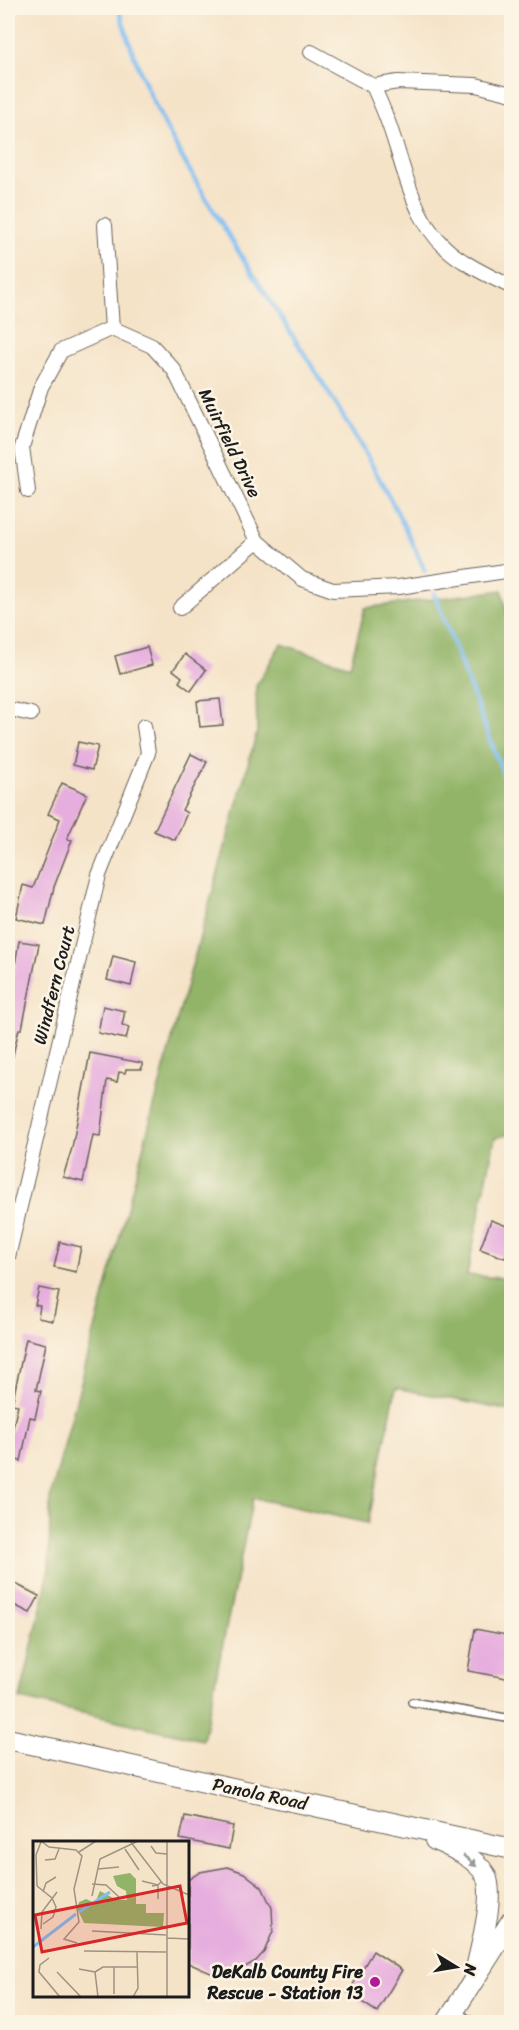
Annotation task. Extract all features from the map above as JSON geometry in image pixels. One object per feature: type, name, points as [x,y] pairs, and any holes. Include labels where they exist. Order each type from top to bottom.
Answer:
[{"type":"main road","name":"Panola Road","points":[[8,1739],[512,1849]]},
{"type":"main road","points":[[400,1825],[457,1850],[485,1874],[490,1892],[474,1979]]},
{"type":"main road","points":[[450,2017],[510,1924]]},
{"type":"street","points":[[312,52],[373,86],[388,120],[404,179],[419,215],[440,241],[461,261],[512,287]]},
{"type":"street","points":[[373,86],[398,82],[476,85],[512,94]]},
{"type":"street","points":[[28,491],[22,447],[41,387],[61,351],[112,328],[105,225]]},
{"type":"street","name":"Muirfield Drive","points":[[112,328],[152,346],[174,370],[257,541],[302,579],[333,590],[399,587],[512,570]]},
{"type":"street","points":[[180,608],[257,541]]},
{"type":"street","points":[[8,709],[31,714]]},
{"type":"street","name":"Windfern Court","points":[[8,1257],[99,875],[148,753],[144,726]]},
{"type":"lane","points":[[412,1702],[512,1719]]},
{"type":"lane","points":[[450,2017],[472,2022]]},
{"type":"green space","points":[[502,590],[512,636],[511,1134],[495,1138],[467,1275],[511,1279],[511,1411],[396,1388],[368,1523],[253,1498],[203,1740],[20,1699],[49,1572],[50,1499],[177,1020],[257,732],[256,686],[281,644],[350,666],[365,608]]},
{"type":"building","points":[[147,647],[152,665],[120,674],[115,656]]},
{"type":"building","points":[[185,654],[206,670],[191,691],[179,682],[182,677],[173,670]]},
{"type":"building","points":[[220,699],[223,725],[200,727],[197,701]]},
{"type":"building","points":[[78,742],[98,746],[92,770],[73,765]]},
{"type":"building","points":[[191,754],[207,762],[182,810],[187,813],[175,840],[154,831]]},
{"type":"building","points":[[62,783],[87,794],[67,839],[72,840],[54,887],[45,925],[16,918],[23,885],[33,888],[60,819],[48,814]]},
{"type":"building","points":[[19,941],[39,944],[22,1029],[19,1029],[12,1059],[8,1058],[8,1006]]},
{"type":"building","points":[[113,956],[136,962],[131,986],[107,980]]},
{"type":"building","points":[[103,1006],[125,1011],[122,1025],[129,1027],[126,1039],[98,1033]]},
{"type":"building","points":[[90,1053],[142,1063],[142,1069],[126,1069],[125,1073],[119,1072],[117,1082],[107,1080],[100,1136],[93,1135],[83,1182],[63,1177],[72,1148]]},
{"type":"building","points":[[491,1220],[512,1228],[512,1242],[505,1258],[480,1249]]},
{"type":"building","points":[[60,1242],[81,1247],[76,1272],[54,1267]]},
{"type":"building","points":[[39,1288],[59,1292],[53,1321],[38,1318],[40,1306],[35,1305]]},
{"type":"building","points":[[26,1339],[46,1344],[36,1390],[41,1391],[35,1418],[30,1417],[21,1461],[8,1458],[8,1431],[12,1432],[18,1405],[12,1404]]},
{"type":"building","points":[[8,1580],[39,1596],[30,1613],[8,1602]]},
{"type":"building","points":[[475,1629],[512,1636],[512,1679],[468,1671]]},
{"type":"building","points":[[185,1816],[233,1826],[229,1849],[180,1839]]},
{"type":"building","points":[[228,1867],[244,1873],[262,1887],[272,1908],[273,1931],[264,1952],[256,1961],[236,1972],[213,1974],[189,1963],[189,1879],[200,1872]]},
{"type":"building","name":"DeKalb County Fire Rescue - Station 13","points":[[373,1951],[402,1970],[377,2012],[348,1993]]},
{"type":"waterway","points":[[119,8],[142,75],[172,138],[225,230],[364,450],[425,571]]},
{"type":"waterway","points":[[434,593],[512,797]]},
{"type":"place","name":"DeKalb County Fire Rescue - Station 13","points":[[375,1982]]}]
